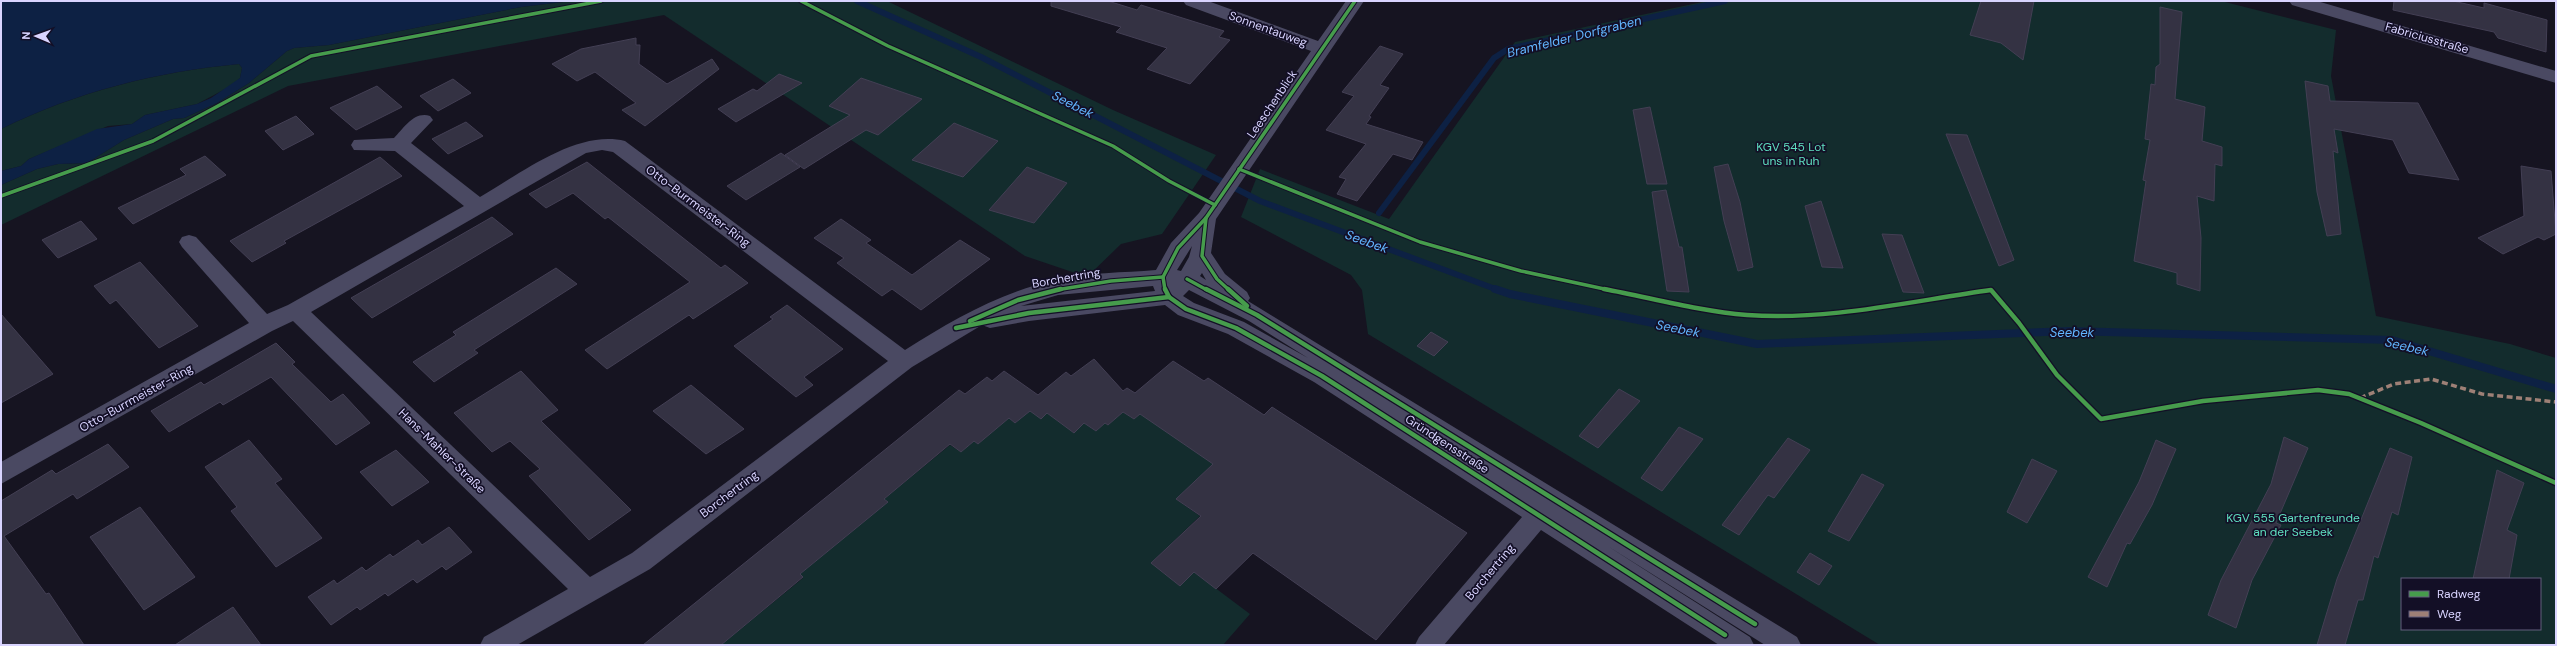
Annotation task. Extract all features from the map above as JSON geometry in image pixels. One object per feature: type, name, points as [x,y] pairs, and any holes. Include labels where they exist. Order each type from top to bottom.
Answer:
[{"type":"street","name":"Sonnentauweg","points":[[1192,1],[1322,49]]},
{"type":"street","name":"Leeschenblick","points":[[1166,287],[1178,248],[1206,218],[1355,1]]},
{"type":"street","name":"Fabriciusstraße","points":[[2298,1],[2556,77]]},
{"type":"street","points":[[399,144],[423,120]]},
{"type":"street","points":[[361,145],[399,144],[478,206]]},
{"type":"street","name":"Otto-Burrmeister-Ring","points":[[3,468],[264,325],[296,311],[581,148],[602,144],[618,146],[904,361]]},
{"type":"street","name":"Leeschenblick","points":[[1202,256],[1206,218]]},
{"type":"street","points":[[189,242],[264,325]]},
{"type":"street","points":[[1166,287],[1187,280],[1202,256]]},
{"type":"street","name":"Gründgensstraße","points":[[1202,256],[1217,279],[1257,314],[1546,507],[1741,645]]},
{"type":"street","name":"Gründgensstraße","points":[[1187,280],[1257,314]]},
{"type":"street","name":"Borchertring","points":[[493,645],[641,561],[904,361],[956,328],[1166,287]]},
{"type":"street","name":"Gründgensstraße","points":[[1166,287],[1186,309],[1236,328],[1322,376],[1546,507],[1788,645]]},
{"type":"street","name":"Hans-Mahler-Straße","points":[[296,311],[587,591]]},
{"type":"street","name":"Borchertring","points":[[1428,645],[1546,507]]},
{"type":"green space","points":[[571,1],[887,1],[1113,110],[1216,155],[1162,234],[1121,244],[1087,277],[1025,256],[664,15],[288,86],[1,225],[1,185],[37,169],[58,164],[87,163],[124,140],[173,119],[184,118],[217,103],[249,83],[287,51],[294,48],[329,45],[521,7]]},
{"type":"green space","points":[[1707,1],[2221,1],[2336,30],[2331,76],[2376,316],[2510,344],[2556,358],[2556,645],[1880,645],[1368,334],[1362,290],[1351,275],[1241,217],[1260,169],[1389,219],[1515,42]]},
{"type":"green space","points":[[239,64],[242,68],[240,78],[231,86],[197,104],[145,115],[132,124],[108,126],[29,159],[21,166],[1,171],[1,129],[29,116],[87,94],[147,78],[177,72]]},
{"type":"green space","points":[[1030,411],[1041,418],[1047,413],[1074,433],[1084,423],[1096,431],[1105,423],[1108,425],[1123,412],[1134,419],[1140,414],[1219,458],[1176,499],[1200,516],[1151,563],[1180,586],[1194,572],[1250,614],[1223,645],[721,645],[803,578],[800,574],[888,502],[884,499],[950,445],[961,452],[974,441],[978,444],[1009,418],[1015,423]]},
{"type":"water","points":[[1,1],[571,1],[521,7],[329,45],[294,48],[287,51],[249,83],[217,103],[184,118],[173,119],[124,140],[87,163],[58,164],[37,169],[1,185],[1,171],[21,166],[29,159],[97,129],[132,124],[145,115],[197,104],[211,98],[240,78],[242,68],[239,64],[177,72],[147,78],[87,94],[58,104],[1,129]]},
{"type":"building","points":[[1051,1],[1108,1],[1137,10],[1141,5],[1224,31],[1219,37],[1230,40],[1190,84],[1147,69],[1167,48],[1116,32],[1121,27],[1051,6]]},
{"type":"building","points":[[1981,1],[2034,1],[2023,60],[2001,43],[1970,35]]},
{"type":"building","points":[[2394,1],[2453,1],[2484,8],[2484,3],[2547,20],[2546,52],[2498,38],[2494,32],[2393,10]]},
{"type":"building","points":[[2160,7],[2182,12],[2175,99],[2205,107],[2202,141],[2222,147],[2222,166],[2215,164],[2214,201],[2197,196],[2201,238],[2200,291],[2177,284],[2177,273],[2134,261],[2146,181],[2143,180],[2150,140],[2145,139],[2151,84],[2155,85],[2156,67],[2160,64]]},
{"type":"building","points":[[636,38],[636,45],[640,45],[639,64],[667,84],[712,59],[719,69],[645,126],[622,110],[636,103],[595,72],[577,81],[552,64],[581,49]]},
{"type":"building","points":[[1380,46],[1403,54],[1380,85],[1389,88],[1369,116],[1371,117],[1366,124],[1423,142],[1412,160],[1393,154],[1357,201],[1337,194],[1346,179],[1339,177],[1366,144],[1326,130],[1354,96],[1342,92]]},
{"type":"building","points":[[779,74],[802,83],[736,122],[718,109],[753,89],[757,91]]},
{"type":"building","points":[[861,78],[922,99],[878,135],[866,130],[804,169],[785,155],[850,115],[829,106]]},
{"type":"building","points":[[453,79],[471,93],[438,111],[420,96]]},
{"type":"building","points":[[2305,81],[2328,86],[2330,101],[2418,103],[2459,180],[2409,173],[2393,140],[2334,129],[2338,153],[2333,151],[2341,234],[2327,236],[2317,192]]},
{"type":"building","points":[[377,86],[402,107],[356,130],[330,108]]},
{"type":"building","points":[[1650,107],[1667,184],[1647,184],[1633,110]]},
{"type":"building","points":[[296,116],[314,134],[283,150],[265,131]]},
{"type":"building","points":[[466,122],[483,136],[448,154],[432,139]]},
{"type":"building","points":[[954,123],[998,141],[963,177],[912,160]]},
{"type":"building","points":[[1946,134],[1967,135],[2014,260],[1999,266]]},
{"type":"building","points":[[781,153],[800,167],[746,200],[727,186]]},
{"type":"building","points":[[205,156],[226,175],[133,224],[118,208],[186,175],[180,169]]},
{"type":"building","points":[[380,157],[402,176],[284,241],[286,243],[252,262],[230,241]]},
{"type":"building","points":[[587,162],[721,268],[725,265],[748,283],[693,319],[689,315],[607,369],[585,350],[690,282],[608,217],[605,219],[573,193],[546,208],[529,194]]},
{"type":"building","points":[[1728,164],[1740,202],[1753,267],[1738,271],[1724,221],[1714,167]]},
{"type":"building","points":[[2521,166],[2551,171],[2556,234],[2544,240],[2538,237],[2503,254],[2478,238],[2524,216]]},
{"type":"building","points":[[1027,167],[1067,183],[1034,223],[989,210]]},
{"type":"building","points":[[1666,190],[1679,247],[1682,247],[1689,292],[1667,291],[1652,192]]},
{"type":"building","points":[[1821,201],[1843,268],[1822,267],[1805,206]]},
{"type":"building","points":[[492,217],[513,234],[372,318],[351,298]]},
{"type":"building","points":[[841,219],[871,240],[866,243],[912,275],[960,240],[990,259],[921,310],[892,289],[882,296],[837,263],[844,258],[814,238]]},
{"type":"building","points":[[81,221],[97,239],[58,258],[42,240]]},
{"type":"building","points":[[1882,234],[1902,235],[1924,293],[1903,292]]},
{"type":"building","points":[[140,262],[198,326],[159,348],[116,300],[110,304],[94,286]]},
{"type":"building","points":[[556,268],[577,284],[474,350],[478,353],[434,382],[413,362],[456,335],[453,332]]},
{"type":"building","points":[[787,305],[843,349],[804,377],[813,385],[796,397],[734,346],[773,319],[770,317]]},
{"type":"building","points":[[1,314],[53,374],[1,403]]},
{"type":"building","points":[[1431,332],[1448,342],[1434,356],[1417,346]]},
{"type":"building","points":[[276,343],[295,362],[292,364],[331,402],[343,394],[370,423],[336,445],[271,377],[223,405],[220,402],[169,432],[151,411],[201,382],[204,385]]},
{"type":"building","points":[[1094,359],[1123,391],[1127,388],[1135,393],[1173,361],[1204,381],[1208,378],[1264,415],[1272,407],[1467,533],[1376,640],[1253,553],[1216,589],[1194,572],[1180,586],[1151,563],[1201,516],[1176,499],[1213,464],[1140,414],[1134,419],[1123,412],[1108,425],[1105,423],[1096,431],[1084,423],[1074,433],[1047,413],[1041,419],[1030,411],[1015,423],[1009,418],[978,444],[974,441],[961,452],[950,444],[884,499],[888,502],[800,574],[803,577],[721,645],[643,645],[959,390],[965,394],[987,377],[992,381],[1004,371],[1038,395],[1066,372],[1071,376]]},
{"type":"building","points":[[521,371],[558,410],[541,421],[631,510],[589,540],[529,476],[540,469],[510,441],[492,452],[454,413]]},
{"type":"building","points":[[691,385],[744,429],[706,454],[653,411]]},
{"type":"building","points":[[1619,389],[1640,401],[1598,448],[1579,436]]},
{"type":"building","points":[[1679,427],[1703,439],[1662,491],[1641,478]]},
{"type":"building","points":[[2284,437],[2308,448],[2276,523],[2281,525],[2252,580],[2236,628],[2208,615],[2221,580],[2271,484]]},
{"type":"building","points":[[1788,438],[1810,450],[1774,498],[1768,495],[1739,535],[1722,525]]},
{"type":"building","points":[[249,440],[282,479],[275,483],[322,538],[276,567],[231,511],[237,507],[205,467]]},
{"type":"building","points":[[2156,440],[2176,449],[2152,505],[2130,544],[2127,543],[2107,587],[2088,577],[2139,482]]},
{"type":"building","points":[[108,444],[129,467],[77,499],[73,494],[4,536],[46,594],[49,593],[84,645],[1,645],[1,501],[52,470],[56,474]]},
{"type":"building","points":[[2390,448],[2412,457],[2398,515],[2392,512],[2378,558],[2374,556],[2363,600],[2358,600],[2345,645],[2317,645],[2337,579]]},
{"type":"building","points":[[396,450],[429,482],[392,506],[360,472]]},
{"type":"building","points":[[2032,459],[2057,471],[2027,523],[2007,512]]},
{"type":"building","points":[[2497,470],[2524,483],[2507,530],[2517,535],[2509,578],[2473,578]]},
{"type":"building","points":[[1862,474],[1884,485],[1849,541],[1828,531]]},
{"type":"building","points":[[140,507],[195,577],[144,610],[90,537]]},
{"type":"building","points":[[449,527],[472,552],[446,570],[442,566],[417,583],[413,579],[388,596],[385,593],[360,610],[357,607],[331,625],[308,597],[334,580],[337,584],[362,567],[366,571],[390,554],[393,557],[418,540],[422,545]]},
{"type":"building","points":[[1810,553],[1832,566],[1819,585],[1797,572]]},
{"type":"building","points":[[233,607],[261,645],[175,645],[205,625]]},
{"type":"waterway","name":"Seebek","points":[[857,1],[981,57],[1260,201],[1498,290]]},
{"type":"waterway","name":"Bramfelder Dorfgraben","points":[[1379,213],[1494,58],[1508,49],[1725,1]]},
{"type":"waterway","name":"Seebek","points":[[1498,290],[1510,294],[1757,344],[2070,331],[2392,340],[2556,389]]},
{"type":"marked path","points":[[2360,398],[2394,384],[2431,379],[2482,394],[2556,402]]},
{"type":"cycle path","points":[[1,196],[153,141],[193,121],[271,76],[311,56],[601,1]]},
{"type":"cycle path","points":[[801,1],[888,46],[1113,146],[1169,181],[1215,205]]},
{"type":"cycle path","points":[[1163,277],[1178,248],[1206,218],[1355,1]]},
{"type":"cycle path","points":[[1239,169],[1420,242],[1521,271],[1702,309],[1748,315],[1821,314],[1991,290],[2019,323],[2057,375],[2101,419],[2203,401],[2318,390],[2349,394],[2421,423],[2556,483]]},
{"type":"cycle path","points":[[1206,218],[1202,256],[1217,279],[1247,306]]},
{"type":"cycle path","points":[[1163,277],[1164,287],[1169,297],[1186,309],[1236,328],[1322,376],[1725,635]]},
{"type":"cycle path","points":[[970,321],[994,309],[1041,293],[1087,284],[1163,277]]},
{"type":"cycle path","points":[[1187,279],[1257,315],[1755,624]]},
{"type":"cycle path","points":[[956,328],[1029,313],[1169,297]]},
{"type":"park label","name":"KGV 545 Lot uns in Ruh","points":[[1791,154]]},
{"type":"park label","name":"KGV 555 Gartenfreunde an der Seebek","points":[[2293,525]]}]
